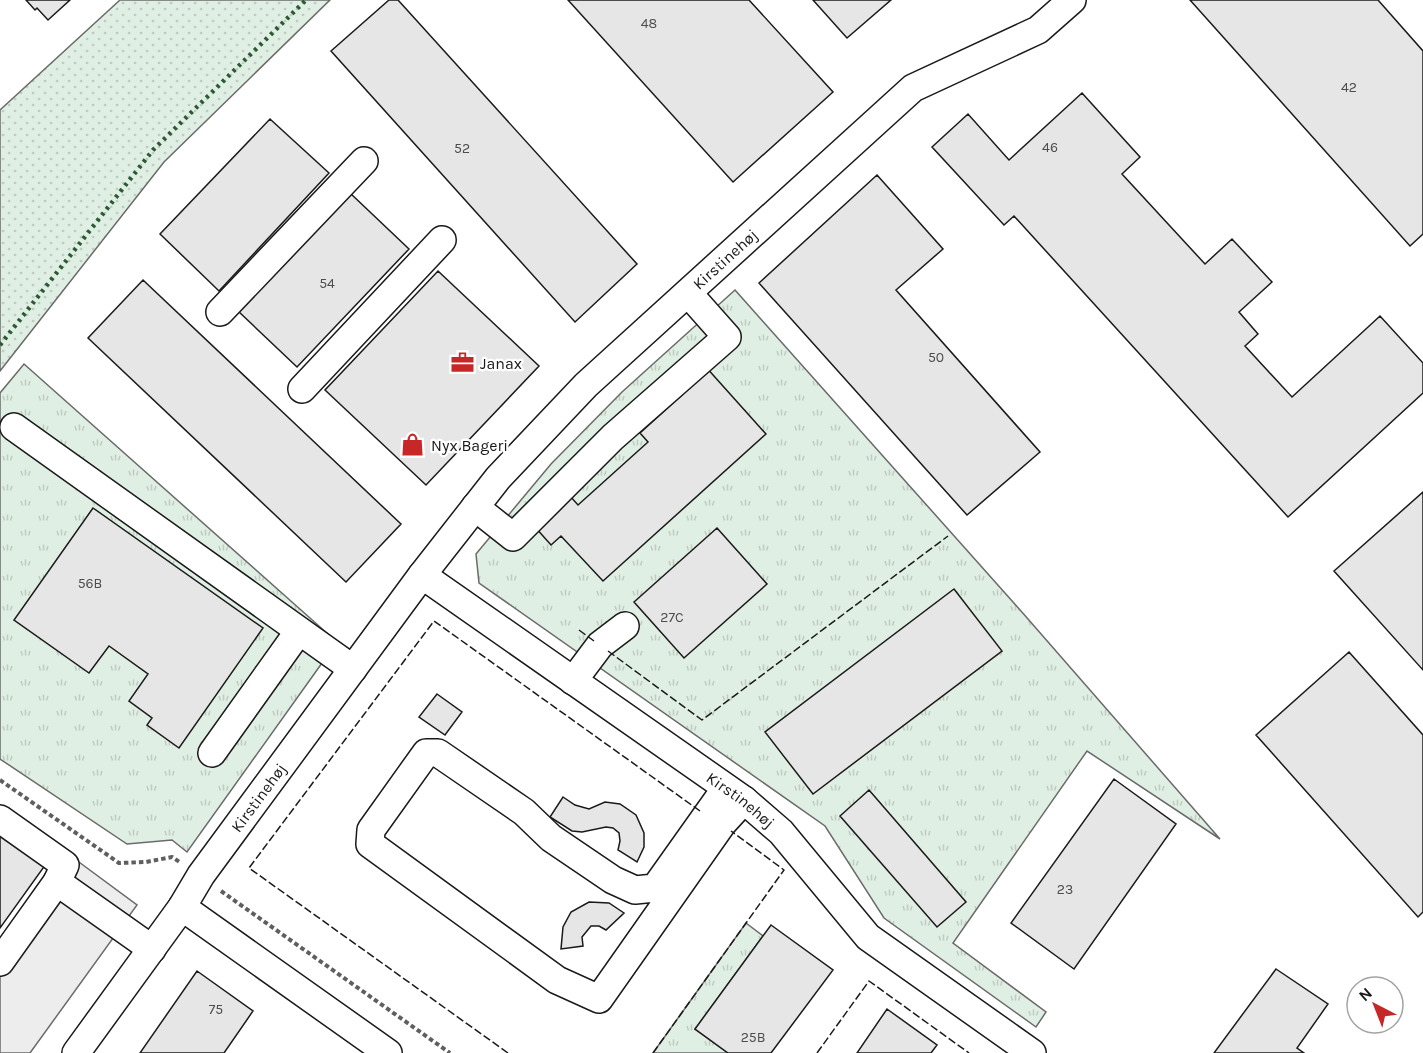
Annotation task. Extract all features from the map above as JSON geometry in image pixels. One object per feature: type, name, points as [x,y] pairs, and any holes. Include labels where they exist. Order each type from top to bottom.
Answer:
[{"type":"street","name":"Kirstinehøj","points":[[76,1053],[182,907],[201,875],[422,575],[498,478],[586,385],[913,88],[1038,30],[1072,0]]},
{"type":"street","points":[[220,312],[364,161]]},
{"type":"street","points":[[302,389],[442,240]]},
{"type":"street","points":[[475,507],[513,537],[613,437],[727,337],[688,293]]},
{"type":"street","points":[[14,427],[353,669]]},
{"type":"street","name":"Kirstinehøj","points":[[422,575],[735,794],[781,832],[868,937],[1032,1053]]},
{"type":"street","points":[[573,681],[600,645],[625,626]]},
{"type":"street","points":[[212,753],[299,631]]},
{"type":"street","points":[[426,753],[438,753],[524,812],[551,838],[613,880],[635,890],[655,888],[735,794],[722,825],[599,999],[557,980],[370,844],[371,830],[426,753]]},
{"type":"street","points":[[0,819],[65,865],[57,882],[0,962]]},
{"type":"street","points":[[57,882],[152,949]]},
{"type":"street","points":[[182,907],[388,1053]]},
{"type":"path","points":[[0,780],[119,863],[146,862],[172,857],[201,875],[251,913],[450,1053]]},
{"type":"green space","points":[[120,0],[330,0],[164,162],[0,371],[0,110]]},
{"type":"green space","points":[[735,290],[1021,611],[1220,839],[1087,751],[953,943],[1046,1012],[1036,1027],[884,918],[825,826],[479,583],[476,554],[551,464],[622,392]]},
{"type":"green space","points":[[24,364],[337,642],[187,852],[172,840],[127,844],[0,759],[0,393]]},
{"type":"green space","points":[[746,923],[763,936],[695,1029],[728,1053],[653,1053]]},
{"type":"shaded area","points":[[64,851],[137,905],[30,1053],[0,1053],[0,940]]},
{"type":"building","points":[[26,0],[70,0],[48,20]]},
{"type":"building","points":[[389,0],[398,0],[637,264],[575,322],[331,51]]},
{"type":"building","points":[[568,0],[749,0],[833,92],[733,182]]},
{"type":"building","points":[[813,0],[891,0],[847,38]]},
{"type":"building","points":[[1190,0],[1378,0],[1423,51],[1423,234],[1410,246]]},
{"type":"building","points":[[1082,93],[1140,157],[1122,174],[1205,264],[1232,239],[1272,282],[1239,312],[1258,334],[1245,346],[1292,397],[1380,316],[1423,363],[1423,393],[1288,517],[1014,216],[1004,225],[932,147],[968,114],[1009,160]]},
{"type":"building","points":[[270,119],[329,173],[219,291],[160,234]]},
{"type":"building","points":[[877,175],[943,249],[896,290],[1040,452],[967,515],[759,283]]},
{"type":"building","points":[[350,193],[409,249],[297,367],[238,311]]},
{"type":"building","points":[[438,271],[539,366],[426,485],[325,390]]},
{"type":"building","points":[[143,280],[401,524],[346,582],[88,338]]},
{"type":"building","points":[[705,366],[766,434],[603,581],[561,536],[551,545],[535,527],[570,496],[578,505],[648,442],[640,433],[682,395],[678,390]]},
{"type":"building","points":[[1423,492],[1423,670],[1334,571]]},
{"type":"building","points":[[93,508],[263,628],[179,748],[147,725],[152,718],[129,701],[148,674],[109,646],[89,673],[14,620]]},
{"type":"building","points":[[717,528],[767,584],[684,658],[634,602]]},
{"type":"building","points":[[954,589],[1002,651],[813,794],[765,732]]},
{"type":"building","points":[[1349,652],[1423,735],[1423,912],[1418,917],[1256,735]]},
{"type":"building","points":[[437,694],[462,712],[445,735],[419,717]]},
{"type":"building","points":[[1114,779],[1176,824],[1074,969],[1011,923]]},
{"type":"building","points":[[869,790],[966,902],[937,927],[840,816]]},
{"type":"building","points":[[563,797],[575,805],[589,809],[605,802],[620,804],[636,815],[644,833],[644,847],[637,862],[618,850],[619,833],[613,828],[572,831],[550,817]]},
{"type":"building","points":[[0,831],[46,864],[0,928]]},
{"type":"building","points":[[589,902],[609,903],[624,913],[606,930],[599,926],[591,926],[582,937],[583,946],[561,949],[563,927],[571,912]]},
{"type":"building","points":[[771,925],[833,970],[771,1053],[728,1053],[695,1029]]},
{"type":"building","points":[[1276,969],[1328,1004],[1297,1048],[1304,1053],[1214,1053]]},
{"type":"building","points":[[197,971],[253,1011],[224,1053],[140,1053]]},
{"type":"building","points":[[887,1009],[937,1045],[931,1053],[857,1053]]},
{"type":"hedge","points":[[0,345],[153,150],[306,0]]},
{"type":"fence","points":[[608,651],[702,720],[948,536]]},
{"type":"fence","points":[[508,1053],[249,868],[434,621],[700,811]]},
{"type":"fence","points":[[579,630],[594,641]]},
{"type":"fence","points":[[653,1053],[784,870],[731,831]]},
{"type":"fence","points":[[817,1053],[869,981],[969,1053]]},
{"type":"place","name":"Janax","points":[[462,363]]},
{"type":"place","name":"Nyx Bageri","points":[[413,445]]}]
